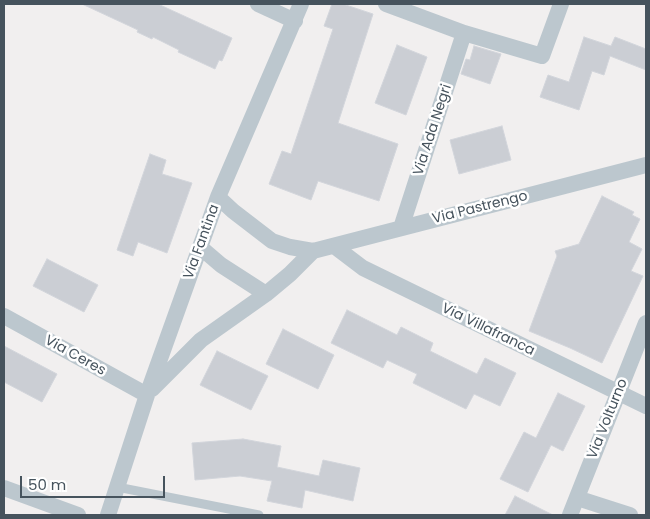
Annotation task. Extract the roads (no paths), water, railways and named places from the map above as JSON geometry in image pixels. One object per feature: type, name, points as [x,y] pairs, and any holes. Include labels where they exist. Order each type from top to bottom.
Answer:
[{"type":"street","points":[[258,4],[295,21]]},
{"type":"street","name":"Via Fantina","points":[[108,515],[147,395],[218,197],[301,4]]},
{"type":"street","points":[[386,4],[464,34],[542,56],[561,4]]},
{"type":"street","name":"Via Ada Negri","points":[[401,228],[464,34]]},
{"type":"street","name":"Via Pastrengo","points":[[218,197],[272,241],[290,247],[313,251],[646,166]]},
{"type":"street","name":"Via Villafranca","points":[[334,246],[363,268],[646,406]]},
{"type":"street","points":[[200,247],[221,265],[266,294]]},
{"type":"street","points":[[147,395],[201,340],[266,294],[313,251]]},
{"type":"street","name":"Via Ceres","points":[[4,316],[147,395]]},
{"type":"street","name":"Via Volturno","points":[[570,515],[646,323]]},
{"type":"street","points":[[4,488],[78,515]]},
{"type":"street","points":[[577,498],[630,515]]},
{"type":"lane","points":[[117,487],[259,515]]}]
